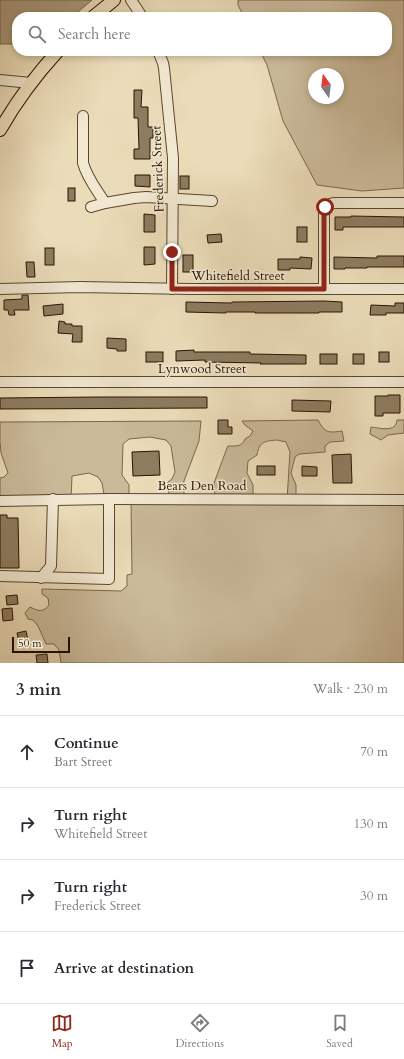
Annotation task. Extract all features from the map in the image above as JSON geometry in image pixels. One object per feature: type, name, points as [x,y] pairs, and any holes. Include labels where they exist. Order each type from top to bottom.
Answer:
[{"type":"main road","points":[[99,12],[114,0]]},
{"type":"main road","points":[[0,130],[31,83],[54,56]]},
{"type":"street","points":[[131,0],[140,12]]},
{"type":"street","name":"Frederick Street","points":[[160,56],[164,68],[173,158],[172,289]]},
{"type":"street","points":[[0,80],[31,83]]},
{"type":"street","points":[[83,116],[83,164],[89,178],[105,203]]},
{"type":"street","points":[[91,207],[105,203],[146,197],[212,201]]},
{"type":"street","points":[[324,289],[325,207],[336,203],[404,203]]},
{"type":"street","name":"Whitefield Street","points":[[0,289],[80,287],[172,289],[404,289]]},
{"type":"street","name":"Lynwood Street","points":[[0,382],[404,382]]},
{"type":"street","points":[[40,578],[51,566],[53,499]]},
{"type":"street","name":"Bears Den Road","points":[[0,501],[53,499],[404,500]]},
{"type":"street","points":[[0,576],[109,579],[109,499]]},
{"type":"shaded area","points":[[0,0],[92,0],[78,12],[12,12],[12,44],[0,44]]},
{"type":"shaded area","points":[[238,0],[404,0],[404,188],[362,191],[317,185],[283,121],[267,65],[262,56],[392,56],[392,12],[242,12],[238,5]]},
{"type":"shaded area","points":[[318,420],[327,431],[342,431],[344,441],[330,442],[325,446],[325,452],[299,454],[295,457],[291,473],[296,485],[296,500],[404,502],[404,663],[61,663],[59,650],[54,644],[46,644],[38,626],[33,620],[28,619],[25,613],[30,607],[36,610],[42,610],[49,605],[48,598],[42,594],[42,589],[121,591],[127,586],[127,575],[132,574],[131,501],[169,497],[168,482],[172,479],[175,472],[171,446],[166,440],[150,437],[129,439],[123,444],[122,475],[129,485],[129,497],[105,500],[102,483],[98,477],[89,473],[72,476],[71,500],[0,501],[0,478],[4,477],[8,473],[1,453],[0,422],[201,421],[199,441],[184,481],[184,496],[215,500],[214,483],[228,446],[240,445],[250,436],[253,431],[242,421]],"holes":[[[277,440],[286,442],[290,452],[287,500],[253,500],[253,485],[247,473],[248,461],[257,455],[261,444]]]},
{"type":"shaded area","points":[[397,420],[404,420],[404,433],[388,435],[381,440],[370,434],[371,427],[383,429],[391,428],[394,427]]},
{"type":"building","points":[[134,90],[142,90],[141,107],[148,107],[148,127],[153,127],[153,138],[150,138],[150,159],[134,159],[134,149],[139,149],[138,118],[134,118]]},
{"type":"building","points":[[135,175],[150,175],[150,187],[135,186]]},
{"type":"building","points":[[180,176],[189,176],[189,189],[180,189]]},
{"type":"building","points":[[68,188],[75,188],[75,201],[68,201]]},
{"type":"building","points":[[144,214],[155,215],[155,232],[144,232]]},
{"type":"building","points":[[335,217],[404,217],[404,227],[343,227],[343,230],[335,230]]},
{"type":"building","points":[[297,227],[307,227],[307,242],[297,242]]},
{"type":"building","points":[[221,234],[222,242],[208,243],[207,235]]},
{"type":"building","points":[[144,247],[155,247],[155,264],[144,265]]},
{"type":"building","points":[[45,248],[54,248],[54,265],[45,265]]},
{"type":"building","points":[[183,255],[193,255],[193,272],[183,272]]},
{"type":"building","points":[[377,256],[404,256],[404,267],[334,269],[334,257],[377,258]]},
{"type":"building","points":[[300,257],[312,258],[311,269],[290,268],[290,270],[278,270],[278,259],[300,259]]},
{"type":"building","points":[[26,262],[34,262],[35,277],[27,277]]},
{"type":"building","points":[[22,295],[28,295],[29,310],[14,310],[15,315],[9,315],[8,310],[4,310],[4,300],[22,299]]},
{"type":"building","points":[[186,302],[232,303],[342,302],[342,312],[186,312]]},
{"type":"building","points":[[395,303],[404,303],[404,313],[370,315],[371,305],[395,306]]},
{"type":"building","points":[[63,304],[63,314],[44,316],[43,306]]},
{"type":"building","points":[[59,321],[65,322],[65,324],[72,324],[72,326],[82,326],[82,342],[72,342],[73,334],[58,333]]},
{"type":"building","points":[[107,338],[126,339],[126,351],[117,351],[117,349],[107,348]]},
{"type":"building","points":[[194,350],[194,352],[250,352],[250,354],[306,355],[306,364],[205,362],[205,360],[176,361],[176,351]]},
{"type":"building","points":[[146,352],[163,352],[163,362],[146,362]]},
{"type":"building","points":[[379,352],[389,352],[389,362],[379,362]]},
{"type":"building","points":[[320,354],[337,354],[337,364],[320,364]]},
{"type":"building","points":[[353,354],[364,354],[364,364],[353,364]]},
{"type":"building","points":[[400,395],[400,413],[383,413],[383,416],[375,416],[375,396]]},
{"type":"building","points":[[207,397],[207,408],[0,409],[0,398]]},
{"type":"building","points":[[292,400],[331,401],[330,412],[292,411]]},
{"type":"building","points":[[218,420],[228,420],[228,427],[232,427],[232,434],[218,434]]},
{"type":"building","points":[[159,451],[160,475],[133,476],[132,452]]},
{"type":"building","points":[[351,454],[352,483],[333,483],[332,455]]},
{"type":"building","points":[[257,466],[275,466],[275,475],[257,475]]},
{"type":"building","points":[[302,466],[317,467],[317,476],[302,476]]},
{"type":"building","points":[[0,515],[7,515],[7,518],[18,518],[19,568],[0,568]]},
{"type":"building","points":[[17,595],[18,604],[7,605],[6,596]]},
{"type":"building","points":[[12,608],[13,620],[3,621],[2,609]]},
{"type":"building","points":[[26,631],[29,644],[20,646],[17,633]]},
{"type":"building","points":[[47,654],[48,663],[37,663],[36,655]]},
{"type":"route","points":[[172,252],[172,289],[324,289],[325,207]]}]
